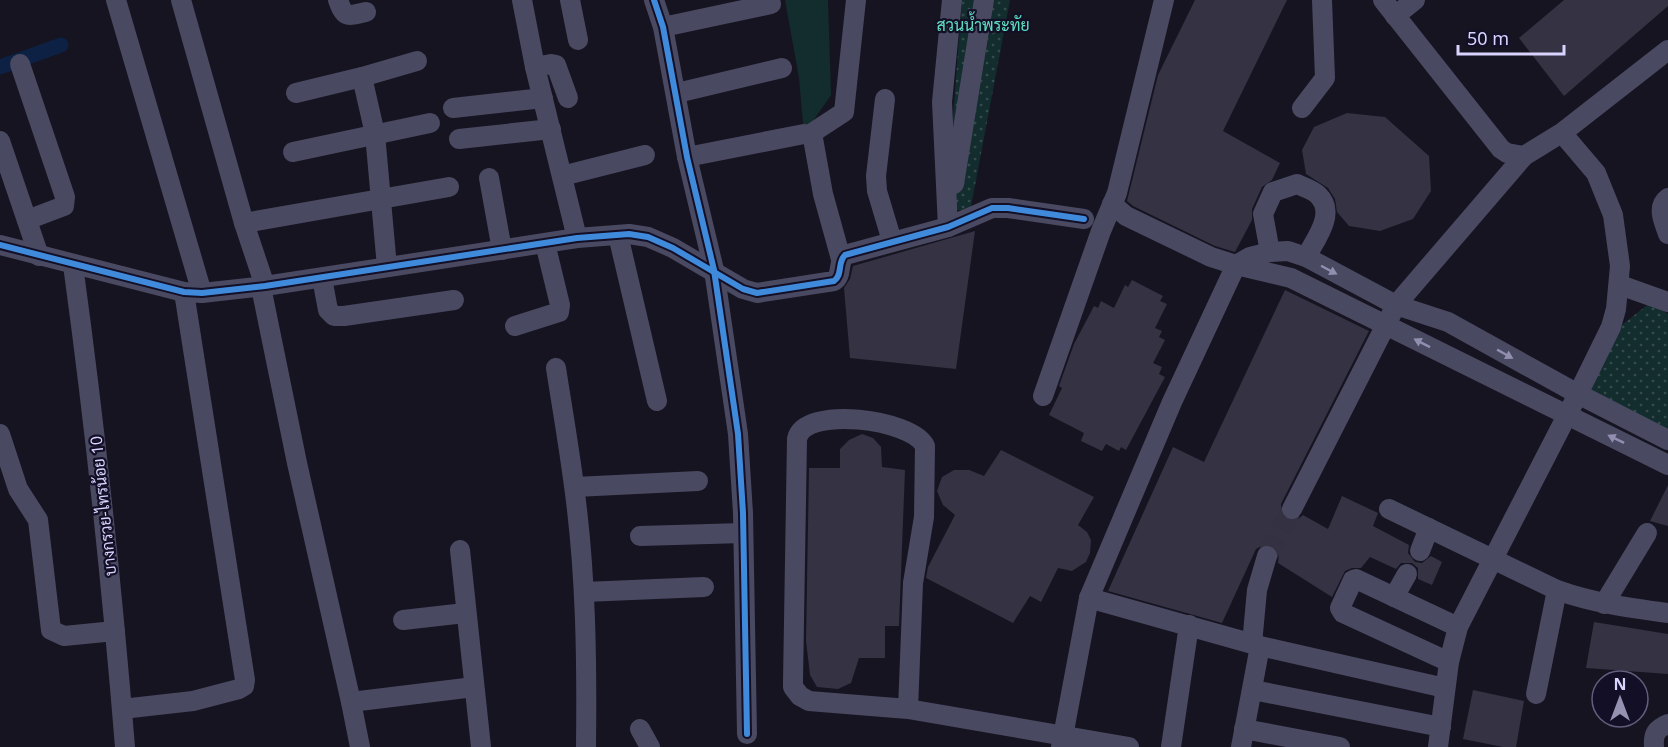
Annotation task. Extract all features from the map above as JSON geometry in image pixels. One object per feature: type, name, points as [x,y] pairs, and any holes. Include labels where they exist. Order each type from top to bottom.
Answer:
[{"type":"street","points":[[117,0],[193,292],[245,680],[244,686],[239,689],[193,701],[122,709]]},
{"type":"street","points":[[181,0],[263,287],[297,463],[360,747]]},
{"type":"street","points":[[338,0],[347,16],[366,12]]},
{"type":"street","points":[[522,0],[535,66],[577,238]]},
{"type":"street","points":[[570,0],[578,40]]},
{"type":"street","points":[[654,0],[663,27],[687,157],[714,270],[738,434],[743,533],[747,734]]},
{"type":"street","points":[[0,245],[73,265],[193,292],[263,287],[577,238],[618,235],[648,237],[714,270],[743,289],[758,293],[837,280],[841,259],[823,194],[812,133],[844,112],[856,0]]},
{"type":"street","points":[[948,221],[942,102],[952,0]]},
{"type":"street","points":[[948,221],[984,0]]},
{"type":"street","points":[[1043,396],[1101,231],[1117,193],[1164,0]]},
{"type":"street","points":[[1302,108],[1325,78],[1322,0]]},
{"type":"street","points":[[1383,0],[1501,149],[1507,153],[1524,156]]},
{"type":"street","points":[[1395,16],[1415,0]]},
{"type":"street","points":[[663,27],[771,4]]},
{"type":"street","points":[[1292,509],[1396,305],[1524,156],[1562,133],[1668,50]]},
{"type":"street","points":[[296,93],[417,61]]},
{"type":"street","points":[[20,64],[66,196],[64,206],[27,220]]},
{"type":"street","points":[[535,66],[556,65],[568,98]]},
{"type":"street","points":[[676,93],[782,68]]},
{"type":"street","points":[[362,77],[375,134],[387,267]]},
{"type":"street","points":[[453,108],[543,98]]},
{"type":"street","points":[[885,99],[876,176],[877,191],[892,241]]},
{"type":"street","points":[[293,152],[430,123]]},
{"type":"street","points":[[459,139],[550,129]]},
{"type":"street","points":[[1438,747],[1449,662],[1458,627],[1611,327],[1620,285],[1620,266],[1613,215],[1596,173],[1562,133]]},
{"type":"street","points":[[687,157],[804,135]]},
{"type":"street","points":[[0,141],[39,256]]},
{"type":"street","points":[[562,176],[645,155]]},
{"type":"street","points":[[489,178],[502,250]]},
{"type":"street","points":[[1270,252],[1263,214],[1274,192],[1296,184],[1318,195],[1325,207],[1326,218],[1306,257]]},
{"type":"street","points":[[244,223],[449,187]]},
{"type":"street","points":[[1668,198],[1661,207],[1668,234]]},
{"type":"street","points":[[1112,204],[1126,216],[1211,257],[1292,278],[1668,465]]},
{"type":"street","points":[[841,259],[854,251],[992,208],[1008,208],[1084,219]]},
{"type":"street","points":[[618,235],[657,401]]},
{"type":"street","points":[[515,326],[559,312],[560,305],[545,243]]},
{"type":"street","points":[[1062,741],[1089,598],[1172,402],[1236,265],[1250,257],[1270,252],[1288,251],[1306,257],[1396,305],[1448,322],[1578,394],[1668,440]]},
{"type":"street","name":"บางกรวย-ไทรน้อย 10","points":[[73,265],[93,412],[125,747]]},
{"type":"street","points":[[322,278],[328,310],[334,315],[344,316],[454,300]]},
{"type":"street","points":[[1620,285],[1668,302]]},
{"type":"street","points":[[556,368],[574,487],[584,592],[587,672],[586,747]]},
{"type":"street","points":[[908,708],[913,583],[924,517],[925,446],[915,434],[883,423],[837,419],[808,424],[802,428],[797,439],[794,687],[805,699],[816,702],[908,708],[1062,741],[1129,747]]},
{"type":"street","points":[[0,434],[18,489],[38,520],[51,630],[64,636],[115,631]]},
{"type":"street","points":[[574,487],[698,481]]},
{"type":"street","points":[[1389,509],[1557,590],[1604,604],[1668,613]]},
{"type":"street","points":[[1420,551],[1429,528]]},
{"type":"street","points":[[640,536],[743,533]]},
{"type":"street","points":[[1604,604],[1647,533]]},
{"type":"street","points":[[460,550],[481,747]]},
{"type":"street","points":[[1267,556],[1257,590],[1253,690],[1242,738],[1340,747]]},
{"type":"street","points":[[1394,597],[1407,574]]},
{"type":"street","points":[[1449,662],[1343,613],[1340,609],[1354,580],[1458,627]]},
{"type":"street","points":[[584,592],[704,587]]},
{"type":"street","points":[[1536,694],[1557,590]]},
{"type":"street","points":[[1089,598],[1256,645],[1445,688]]},
{"type":"street","points":[[403,620],[465,613]]},
{"type":"street","points":[[1172,747],[1190,626]]},
{"type":"street","points":[[351,702],[474,687]]},
{"type":"street","points":[[1253,690],[1441,727]]},
{"type":"street","points":[[1654,747],[1655,732],[1668,724]]},
{"type":"street","points":[[640,729],[650,747]]},
{"type":"green space","points":[[785,0],[828,0],[831,95],[804,134],[799,78]]},
{"type":"green space","name":"สวนน้ำพระทัย","points":[[962,0],[1010,0],[970,212],[946,208]]},
{"type":"green space","points":[[1651,302],[1668,314],[1668,433],[1588,393],[1623,324]]},
{"type":"building","points":[[1195,0],[1287,0],[1223,131],[1280,163],[1272,180],[1262,187],[1252,209],[1252,220],[1235,252],[1215,246],[1127,201],[1158,75]]},
{"type":"building","points":[[1564,0],[1668,0],[1668,6],[1564,96],[1519,38]]},
{"type":"building","points":[[1347,113],[1385,117],[1429,156],[1431,191],[1413,219],[1380,231],[1349,226],[1337,212],[1335,199],[1328,188],[1306,174],[1302,150],[1314,127]]},
{"type":"building","points":[[975,231],[956,369],[850,358],[844,288],[850,279],[853,266]]},
{"type":"building","points":[[1132,280],[1163,296],[1160,301],[1167,304],[1155,328],[1162,331],[1159,337],[1165,340],[1153,363],[1162,367],[1159,374],[1165,377],[1126,450],[1121,447],[1119,451],[1106,444],[1102,451],[1081,441],[1084,433],[1049,415],[1062,388],[1059,386],[1074,344],[1094,306],[1098,308],[1101,301],[1114,308],[1125,285],[1128,287]]},
{"type":"building","points":[[1285,290],[1369,331],[1281,504],[1282,515],[1292,521],[1303,515],[1328,529],[1342,496],[1378,513],[1373,526],[1409,545],[1408,553],[1415,562],[1422,563],[1431,556],[1442,562],[1432,585],[1418,579],[1418,568],[1412,563],[1401,563],[1396,569],[1370,557],[1361,568],[1345,571],[1332,597],[1278,563],[1279,554],[1276,548],[1265,544],[1256,549],[1222,623],[1108,591],[1173,447],[1204,462]]},
{"type":"building","points":[[862,434],[873,438],[881,447],[882,467],[905,470],[899,626],[885,626],[885,658],[859,658],[851,683],[838,689],[817,687],[810,675],[806,641],[809,468],[840,468],[840,449],[849,440]]},
{"type":"building","points":[[1001,450],[1094,497],[1078,525],[1087,532],[1091,540],[1090,553],[1086,562],[1072,571],[1058,568],[1041,602],[1030,596],[1013,623],[926,578],[928,567],[955,515],[943,505],[937,491],[942,477],[954,470],[969,470],[984,476]]},
{"type":"building","points":[[1668,485],[1668,526],[1650,521]]},
{"type":"building","points":[[1594,622],[1668,634],[1668,674],[1650,673],[1650,669],[1586,668]]},
{"type":"building","points":[[1473,690],[1524,701],[1516,747],[1503,747],[1463,739]]},
{"type":"waterway","points":[[0,67],[61,45]]},
{"type":"tunnel","points":[[1267,556],[1292,509]]},
{"type":"cycle path","points":[[654,0],[663,27],[687,157],[714,270],[738,434],[743,513],[747,734]]},
{"type":"cycle path","points":[[0,245],[184,292],[202,293],[265,286],[577,238],[629,234],[648,237],[673,248],[743,289],[757,293],[834,281],[845,255],[948,227],[992,208],[1008,208],[1084,219]]}]
